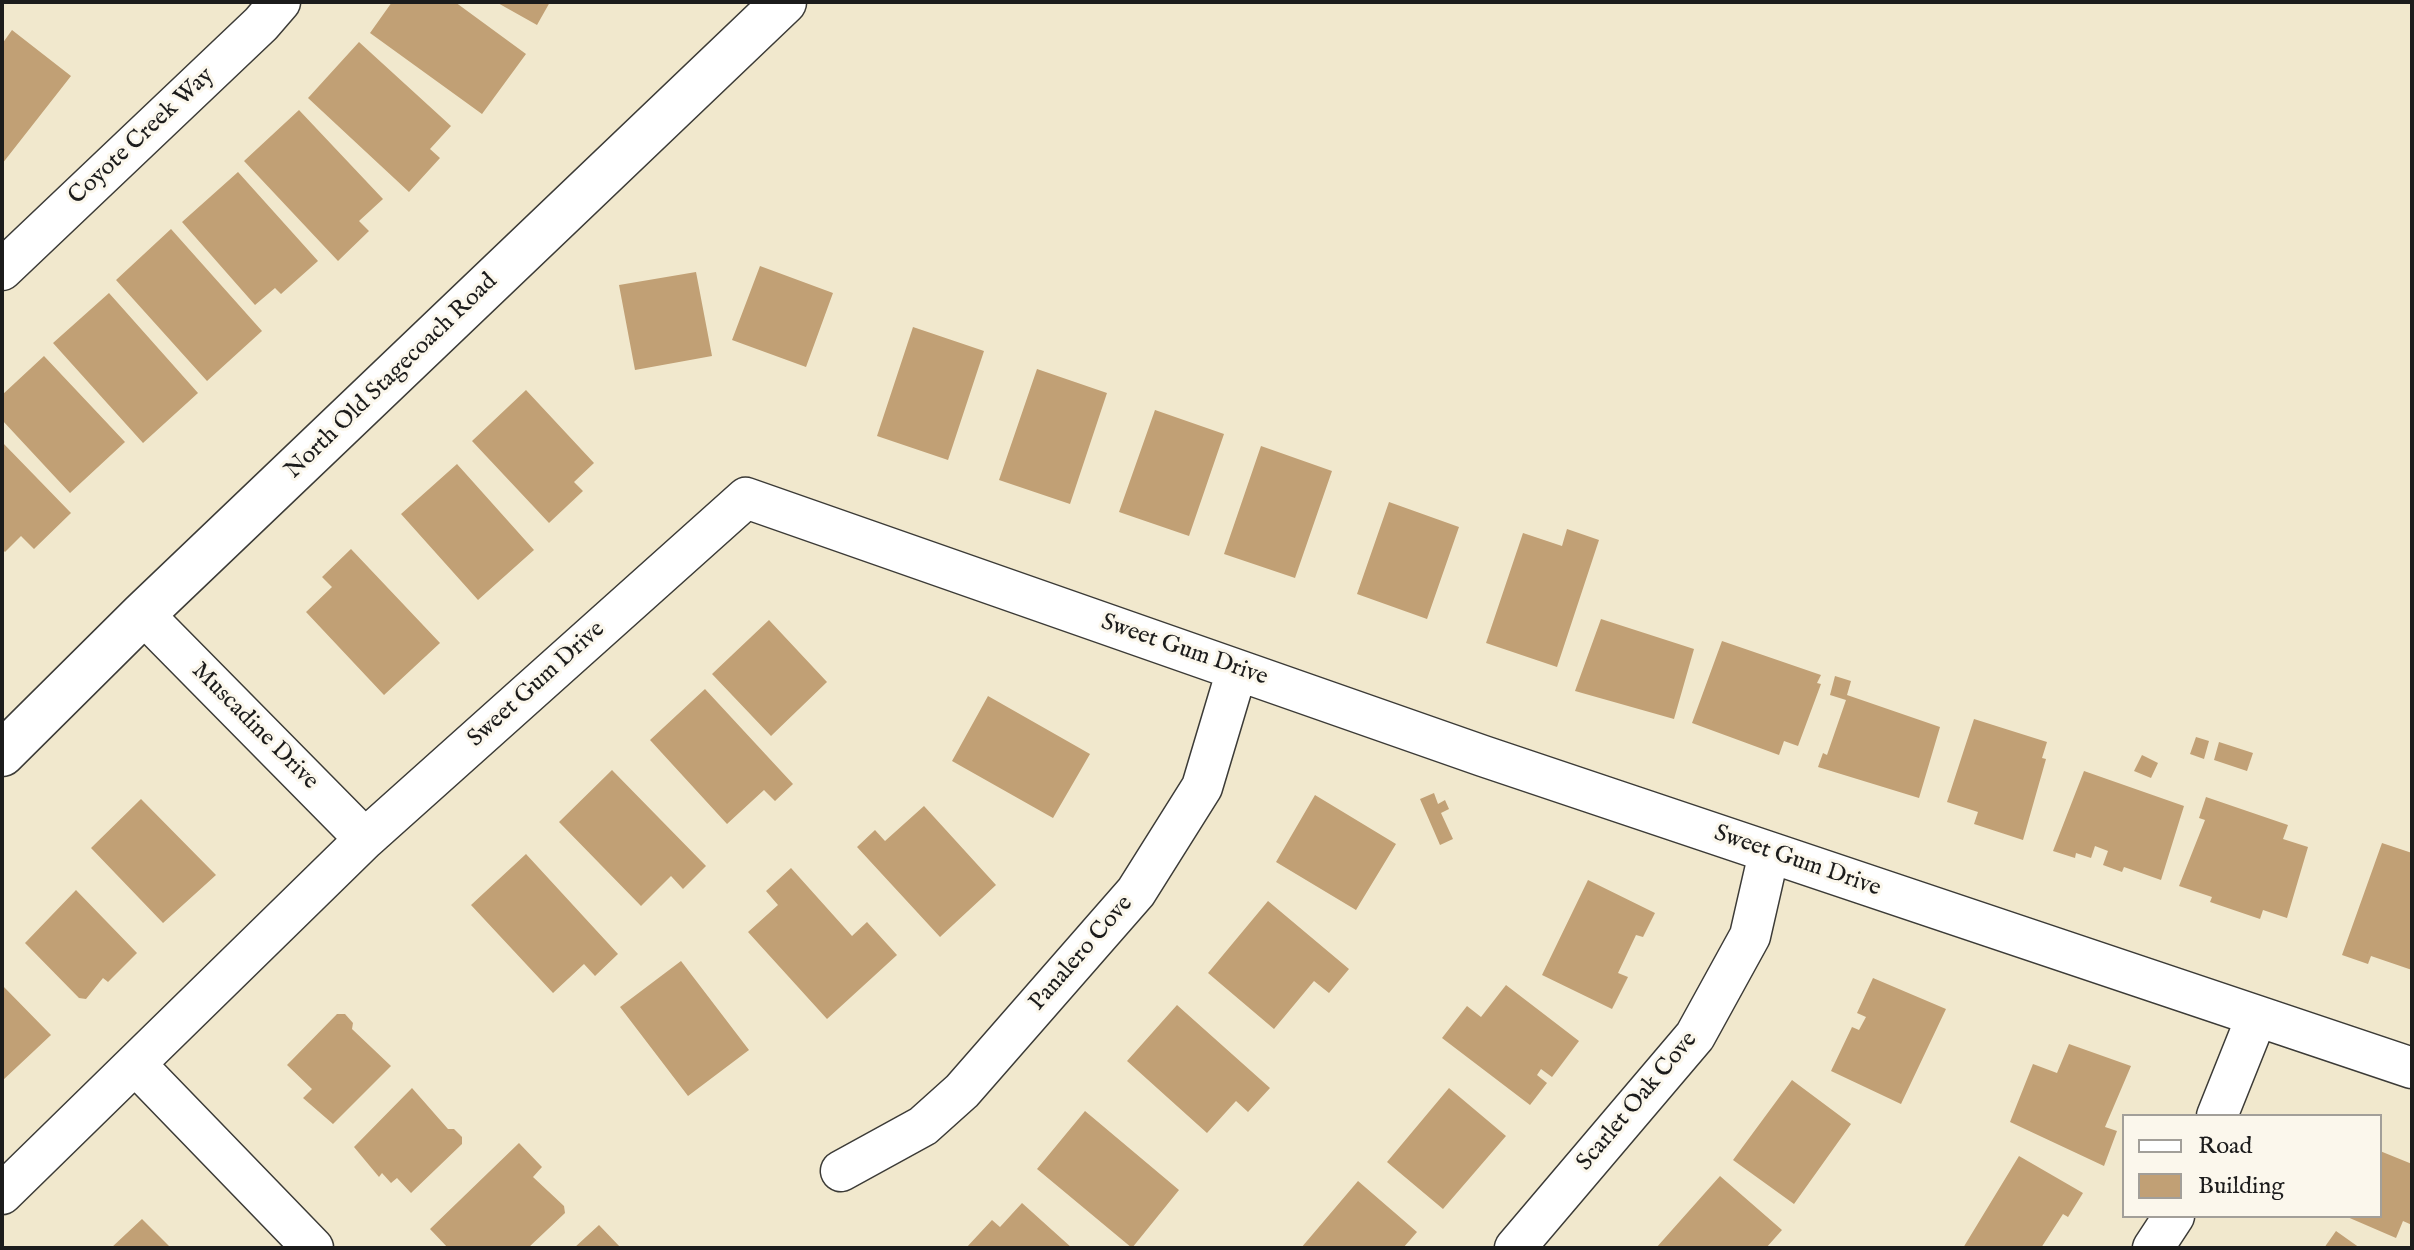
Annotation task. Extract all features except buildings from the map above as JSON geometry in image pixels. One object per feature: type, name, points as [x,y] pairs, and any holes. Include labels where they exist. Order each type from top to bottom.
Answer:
[{"type":"street","name":"Coyote Creek Way","points":[[2,270],[261,24],[280,2]]},
{"type":"street","name":"North Old Stagecoach Road","points":[[2,754],[143,614],[784,2]]},
{"type":"street","name":"Sweet Gum Drive","points":[[2,1194],[365,839],[746,498],[1769,853],[2412,1068]]},
{"type":"street","name":"Muscadine Drive","points":[[143,614],[365,839]]},
{"type":"street","name":"Panalero Cove","points":[[841,1171],[923,1126],[962,1091],[1136,892],[1202,787],[1237,670]]},
{"type":"street","name":"Scarlet Oak Cove","points":[[1515,1248],[1695,1036],[1750,936],[1769,853]]},
{"type":"street","points":[[2218,1114],[2257,1016]]},
{"type":"street","points":[[135,1064],[313,1248]]},
{"type":"street","points":[[2153,1248],[2173,1218]]}]
